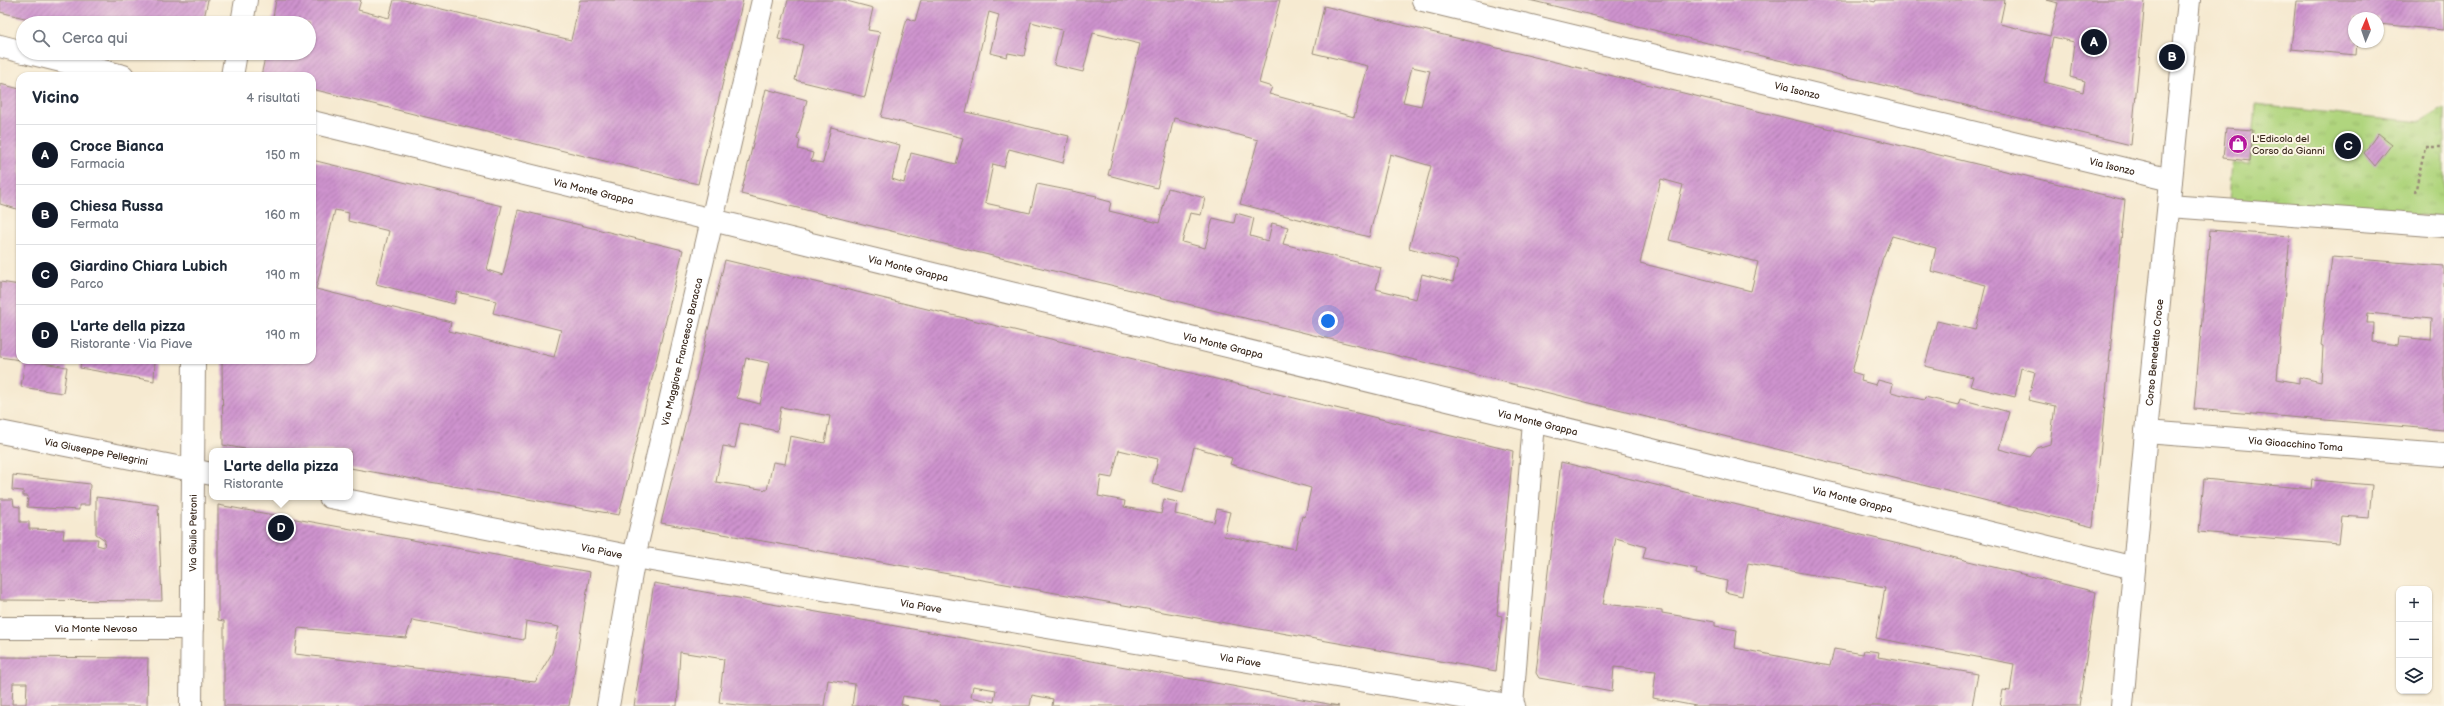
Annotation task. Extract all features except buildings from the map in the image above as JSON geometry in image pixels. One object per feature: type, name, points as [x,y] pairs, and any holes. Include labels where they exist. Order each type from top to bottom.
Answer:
[{"type":"street","points":[[243,16],[246,0]]},
{"type":"street","name":"Via Maggiore Francesco Baracca","points":[[608,706],[634,557],[763,0]]},
{"type":"street","name":"Via Isonzo","points":[[1423,0],[2171,180]]},
{"type":"street","name":"Corso Benedetto Croce","points":[[2122,706],[2146,432],[2189,0]]},
{"type":"street","points":[[0,46],[16,50]]},
{"type":"street","points":[[58,60],[107,72]]},
{"type":"street","points":[[233,72],[235,60]]},
{"type":"street","name":"Via Monte Grappa","points":[[316,123],[2134,568]]},
{"type":"street","points":[[2169,206],[2444,226]]},
{"type":"street","name":"Via Giulio Petroni","points":[[191,706],[192,628],[202,472],[194,364]]},
{"type":"street","points":[[1513,706],[1534,422]]},
{"type":"street","name":"Via Giuseppe Pellegrini","points":[[0,432],[202,472]]},
{"type":"street","name":"Via Gioacchino Toma","points":[[2146,432],[2444,455]]},
{"type":"street","name":"Via Piave","points":[[345,500],[634,557],[1513,706]]},
{"type":"street","name":"Via Monte Nevoso","points":[[0,628],[192,628]]},
{"type":"path","points":[[2411,223],[2425,147],[2444,147]]},
{"type":"green space","points":[[2255,105],[2421,122],[2444,108],[2444,217],[2229,201],[2232,163],[2250,164]]},
{"type":"place","name":"Croce Bianca","points":[[2094,42]]},
{"type":"place","name":"Chiesa Russa","points":[[2172,57]]},
{"type":"place","name":"L'Edicola del Corso da Gianni","points":[[2238,144]]},
{"type":"place","name":"Giardino Chiara Lubich","points":[[2348,146]]},
{"type":"place","name":"L'arte della pizza","points":[[281,528]]}]
